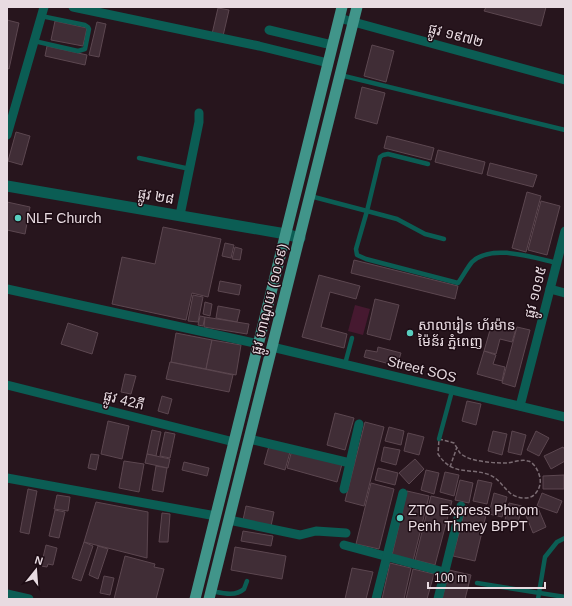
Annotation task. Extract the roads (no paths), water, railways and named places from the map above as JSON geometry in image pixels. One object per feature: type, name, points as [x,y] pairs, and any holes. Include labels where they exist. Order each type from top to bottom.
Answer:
[{"type":"main road","name":"ផ្លូវ ហាណូយ (១០១៩)","points":[[195,599],[340,10]]},
{"type":"main road","name":"ផ្លូវ ហាណូយ (១០១៩)","points":[[210,595],[355,13]]},
{"type":"street","points":[[7,135],[11,107],[44,7]]},
{"type":"street","points":[[74,7],[259,46],[328,63]]},
{"type":"street","name":"ផ្លូវ ១៩៧២","points":[[340,10],[355,13],[565,80]]},
{"type":"street","points":[[269,30],[332,45]]},
{"type":"street","points":[[180,215],[199,122],[199,113]]},
{"type":"street","name":"ផ្លូវ ២៨","points":[[7,186],[180,215],[286,234],[300,238]]},
{"type":"street","name":"ផ្លូវ ១០១៥","points":[[520,406],[565,231]]},
{"type":"street","points":[[7,289],[258,344]]},
{"type":"street","points":[[550,289],[565,293]]},
{"type":"street","name":"Street SOS","points":[[272,347],[565,417]]},
{"type":"street","name":"ផ្លូវ 42ភី","points":[[7,385],[234,442]]},
{"type":"street","points":[[344,489],[359,424]]},
{"type":"street","points":[[250,439],[350,463]]},
{"type":"street","points":[[7,478],[216,516]]},
{"type":"street","points":[[376,599],[403,492]]},
{"type":"street","points":[[438,599],[460,506]]},
{"type":"street","points":[[229,520],[300,535],[316,531],[346,533]]},
{"type":"street","points":[[344,545],[444,572]]},
{"type":"street","points":[[7,594],[29,599]]},
{"type":"lane","points":[[34,41],[78,51],[84,49],[89,29],[88,27],[41,16]]},
{"type":"lane","points":[[340,75],[565,130]]},
{"type":"lane","points":[[428,164],[388,154],[380,157],[356,249],[356,255],[366,259],[458,283],[473,261],[486,254],[508,252],[557,263]]},
{"type":"lane","points":[[139,158],[190,169]]},
{"type":"lane","points":[[310,196],[397,219],[425,234],[444,238]]},
{"type":"lane","points":[[345,364],[352,338]]},
{"type":"lane","points":[[439,439],[452,391]]},
{"type":"lane","points":[[538,599],[545,557],[557,542],[565,538]]},
{"type":"lane","points":[[210,595],[235,593],[244,589],[247,581]]},
{"type":"lane","points":[[478,583],[565,597]]},
{"type":"place","name":"NLF Church","points":[[18,218]]},
{"type":"place","name":"សាលារៀន ហ័រម៉ាន ម៉ៃន័រ ភ្នំពេញ","points":[[410,333]]},
{"type":"place","name":"ZTO Express Phnom Penh Thmey BPPT","points":[[400,518]]}]
